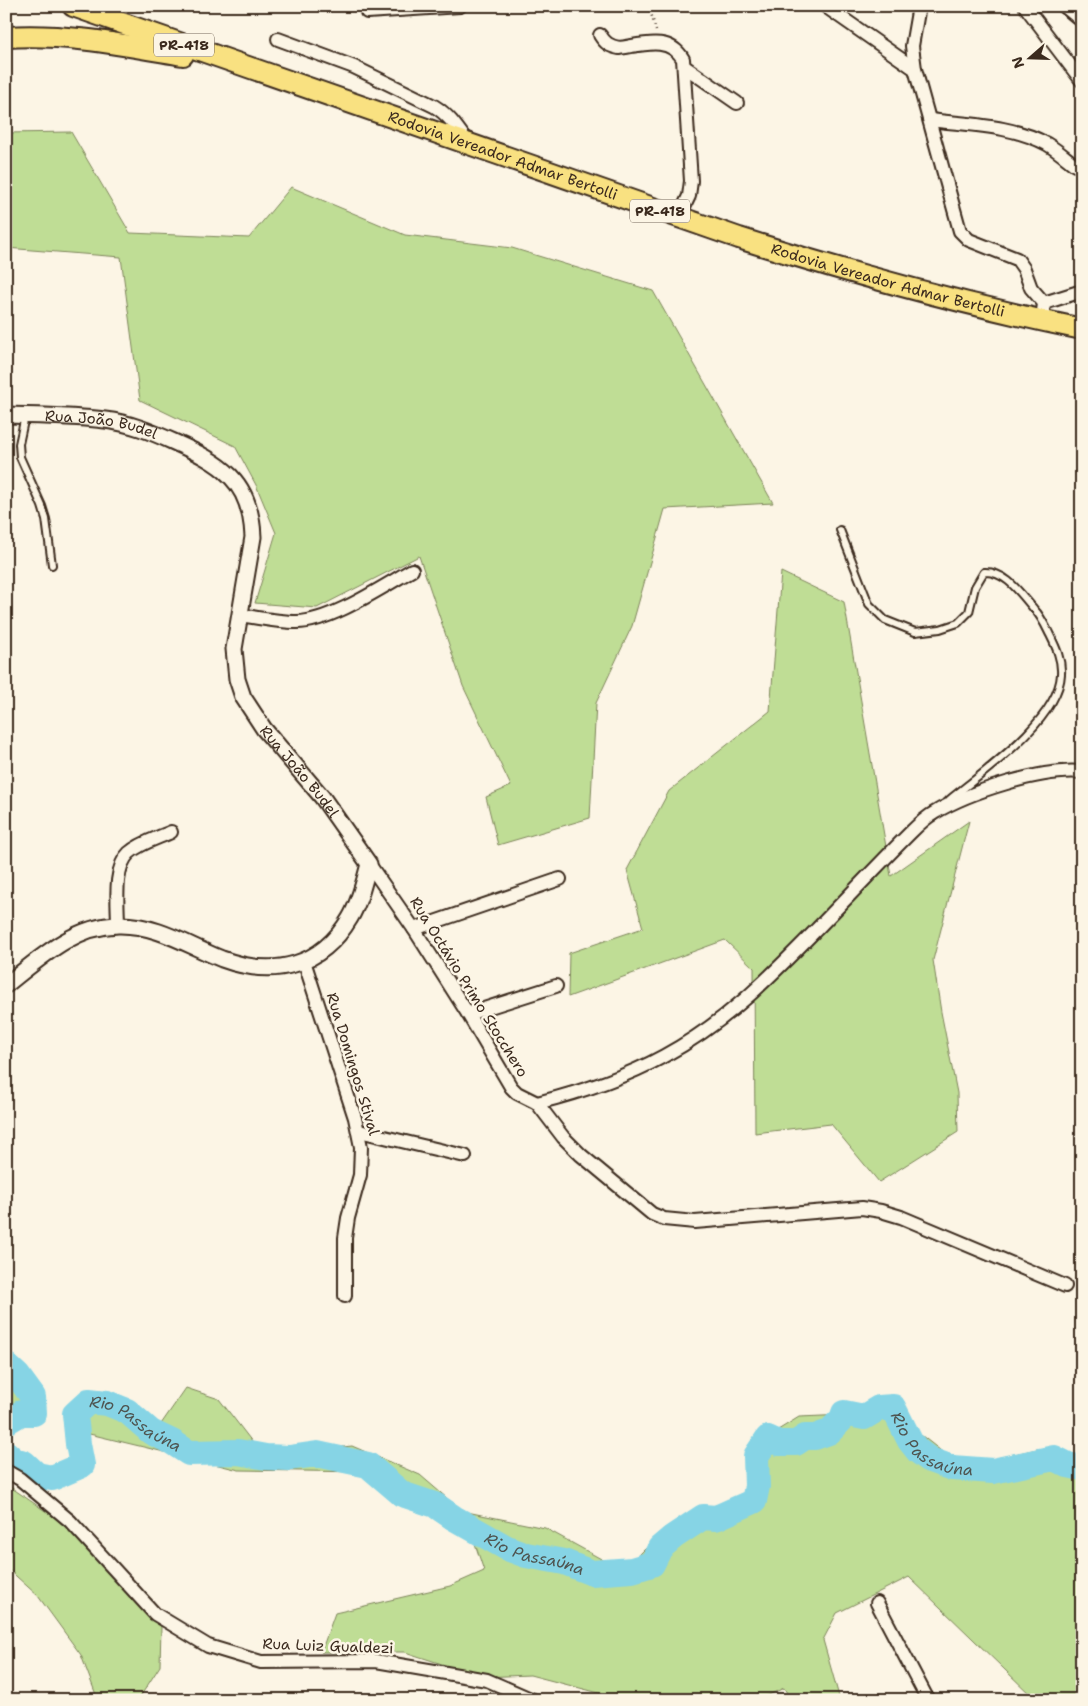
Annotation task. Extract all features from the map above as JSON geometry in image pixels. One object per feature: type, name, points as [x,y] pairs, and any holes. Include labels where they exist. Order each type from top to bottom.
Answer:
[{"type":"highway","name":"Rodovia Vereador Admar Bertolli","points":[[73,6],[470,145],[816,263],[921,292],[1043,312],[1082,329]]},
{"type":"highway","points":[[88,6],[121,24]]},
{"type":"highway","points":[[6,37],[50,36],[96,40],[246,67]]},
{"type":"street","points":[[367,12],[460,6]]},
{"type":"street","points":[[825,6],[916,69]]},
{"type":"street","points":[[920,6],[912,46],[916,69],[960,231],[969,240],[1017,258],[1024,268],[1031,288],[1043,312],[1082,291]]},
{"type":"street","points":[[1024,6],[1082,81]]},
{"type":"street","points":[[1064,6],[1082,21]]},
{"type":"street","points":[[600,35],[612,47],[619,48],[666,44],[676,49],[684,59],[692,181],[689,196],[680,217]]},
{"type":"street","points":[[278,39],[354,67],[434,106],[450,119],[470,145]]},
{"type":"street","points":[[685,67],[737,103]]},
{"type":"street","points":[[930,120],[1020,133],[1049,145],[1075,165]]},
{"type":"street","name":"Rua João Budel","points":[[6,415],[87,418],[123,422],[164,437],[207,457],[222,467],[236,482],[246,502],[252,523],[253,537],[234,649],[237,679],[243,696],[264,729],[318,792],[369,864]]},
{"type":"street","points":[[240,615],[291,622],[312,621],[339,611],[412,570]]},
{"type":"street","points":[[537,1103],[606,1083],[634,1071],[689,1041],[738,1007],[932,813],[964,798],[1034,776],[1068,770],[1082,772]]},
{"type":"street","points":[[118,925],[119,871],[123,861],[136,848],[171,832]]},
{"type":"street","points":[[6,985],[45,954],[69,939],[97,928],[118,925],[139,927],[158,932],[222,959],[245,966],[267,969],[287,967],[319,953],[335,938],[350,918],[358,902],[369,864]]},
{"type":"street","name":"Rua Octávio Primo Stocchero","points":[[369,864],[414,929],[468,1014],[511,1087],[517,1093],[537,1103],[562,1137],[581,1156],[652,1214],[679,1222],[695,1222],[862,1208],[882,1211],[901,1217],[1065,1286]]},
{"type":"street","points":[[414,929],[560,879]]},
{"type":"street","name":"Rua Domingos Stival","points":[[304,961],[358,1131],[362,1162],[345,1238],[345,1296]]},
{"type":"street","points":[[468,1014],[556,986]]},
{"type":"street","points":[[358,1131],[465,1156]]},
{"type":"street","name":"Rua Luiz Gualdezi","points":[[6,1471],[20,1479],[70,1521],[155,1614],[208,1646],[261,1662],[376,1661],[487,1680],[533,1700]]},
{"type":"street","points":[[877,1603],[928,1700]]},
{"type":"lane","points":[[25,416],[19,444],[20,457],[46,518],[52,565]]},
{"type":"lane","points":[[840,530],[869,604],[885,620],[915,632],[940,629],[958,623],[969,612],[975,587],[984,572],[993,572],[1009,581],[1039,614],[1059,652],[1062,675],[1055,698],[1041,720],[1007,753],[932,813]]},
{"type":"path","points":[[648,6],[659,44]]},
{"type":"green space","points":[[71,132],[130,233],[249,238],[291,187],[405,235],[512,248],[653,291],[773,503],[665,509],[632,626],[596,703],[590,818],[498,845],[486,797],[511,786],[463,686],[419,556],[317,608],[255,603],[276,533],[256,485],[235,446],[140,400],[121,257],[6,248],[6,133]]},
{"type":"green space","points":[[781,572],[844,602],[891,876],[969,821],[933,960],[957,1093],[958,1132],[879,1182],[831,1124],[755,1133],[754,968],[725,940],[568,997],[569,953],[643,928],[627,870],[669,791],[770,711]]},
{"type":"green space","points":[[6,1359],[30,1387],[16,1408],[6,1402]]},
{"type":"green space","points":[[186,1388],[219,1399],[263,1456],[352,1446],[420,1475],[462,1511],[545,1528],[603,1560],[632,1562],[662,1532],[747,1503],[757,1443],[799,1417],[893,1413],[945,1454],[974,1463],[1037,1449],[1082,1458],[1082,1700],[1036,1700],[909,1577],[837,1613],[823,1640],[840,1700],[791,1700],[784,1688],[758,1700],[626,1700],[530,1675],[482,1677],[405,1652],[321,1652],[335,1613],[450,1586],[484,1571],[466,1516],[429,1491],[365,1472],[239,1470],[77,1431],[97,1399],[159,1427]]},
{"type":"green space","points":[[6,1484],[99,1548],[161,1627],[160,1666],[138,1700],[98,1700],[81,1655],[38,1596],[6,1567]]},
{"type":"waterway","name":"Rio Passaúna","points":[[6,1365],[17,1375],[33,1397],[34,1413],[21,1413],[6,1422]]},
{"type":"waterway","name":"Rio Passaúna","points":[[6,1453],[14,1460],[24,1463],[37,1475],[52,1478],[82,1465],[75,1414],[89,1401],[107,1403],[127,1411],[151,1432],[189,1453],[238,1452],[266,1457],[289,1458],[317,1454],[368,1465],[402,1494],[435,1505],[507,1548],[526,1555],[564,1562],[592,1573],[632,1570],[652,1564],[660,1548],[703,1517],[716,1518],[754,1501],[757,1486],[756,1456],[768,1438],[779,1443],[796,1443],[805,1437],[815,1437],[829,1432],[842,1419],[844,1413],[864,1417],[879,1408],[893,1407],[910,1441],[918,1451],[930,1460],[952,1468],[993,1471],[1054,1458],[1068,1465],[1082,1468]]}]
